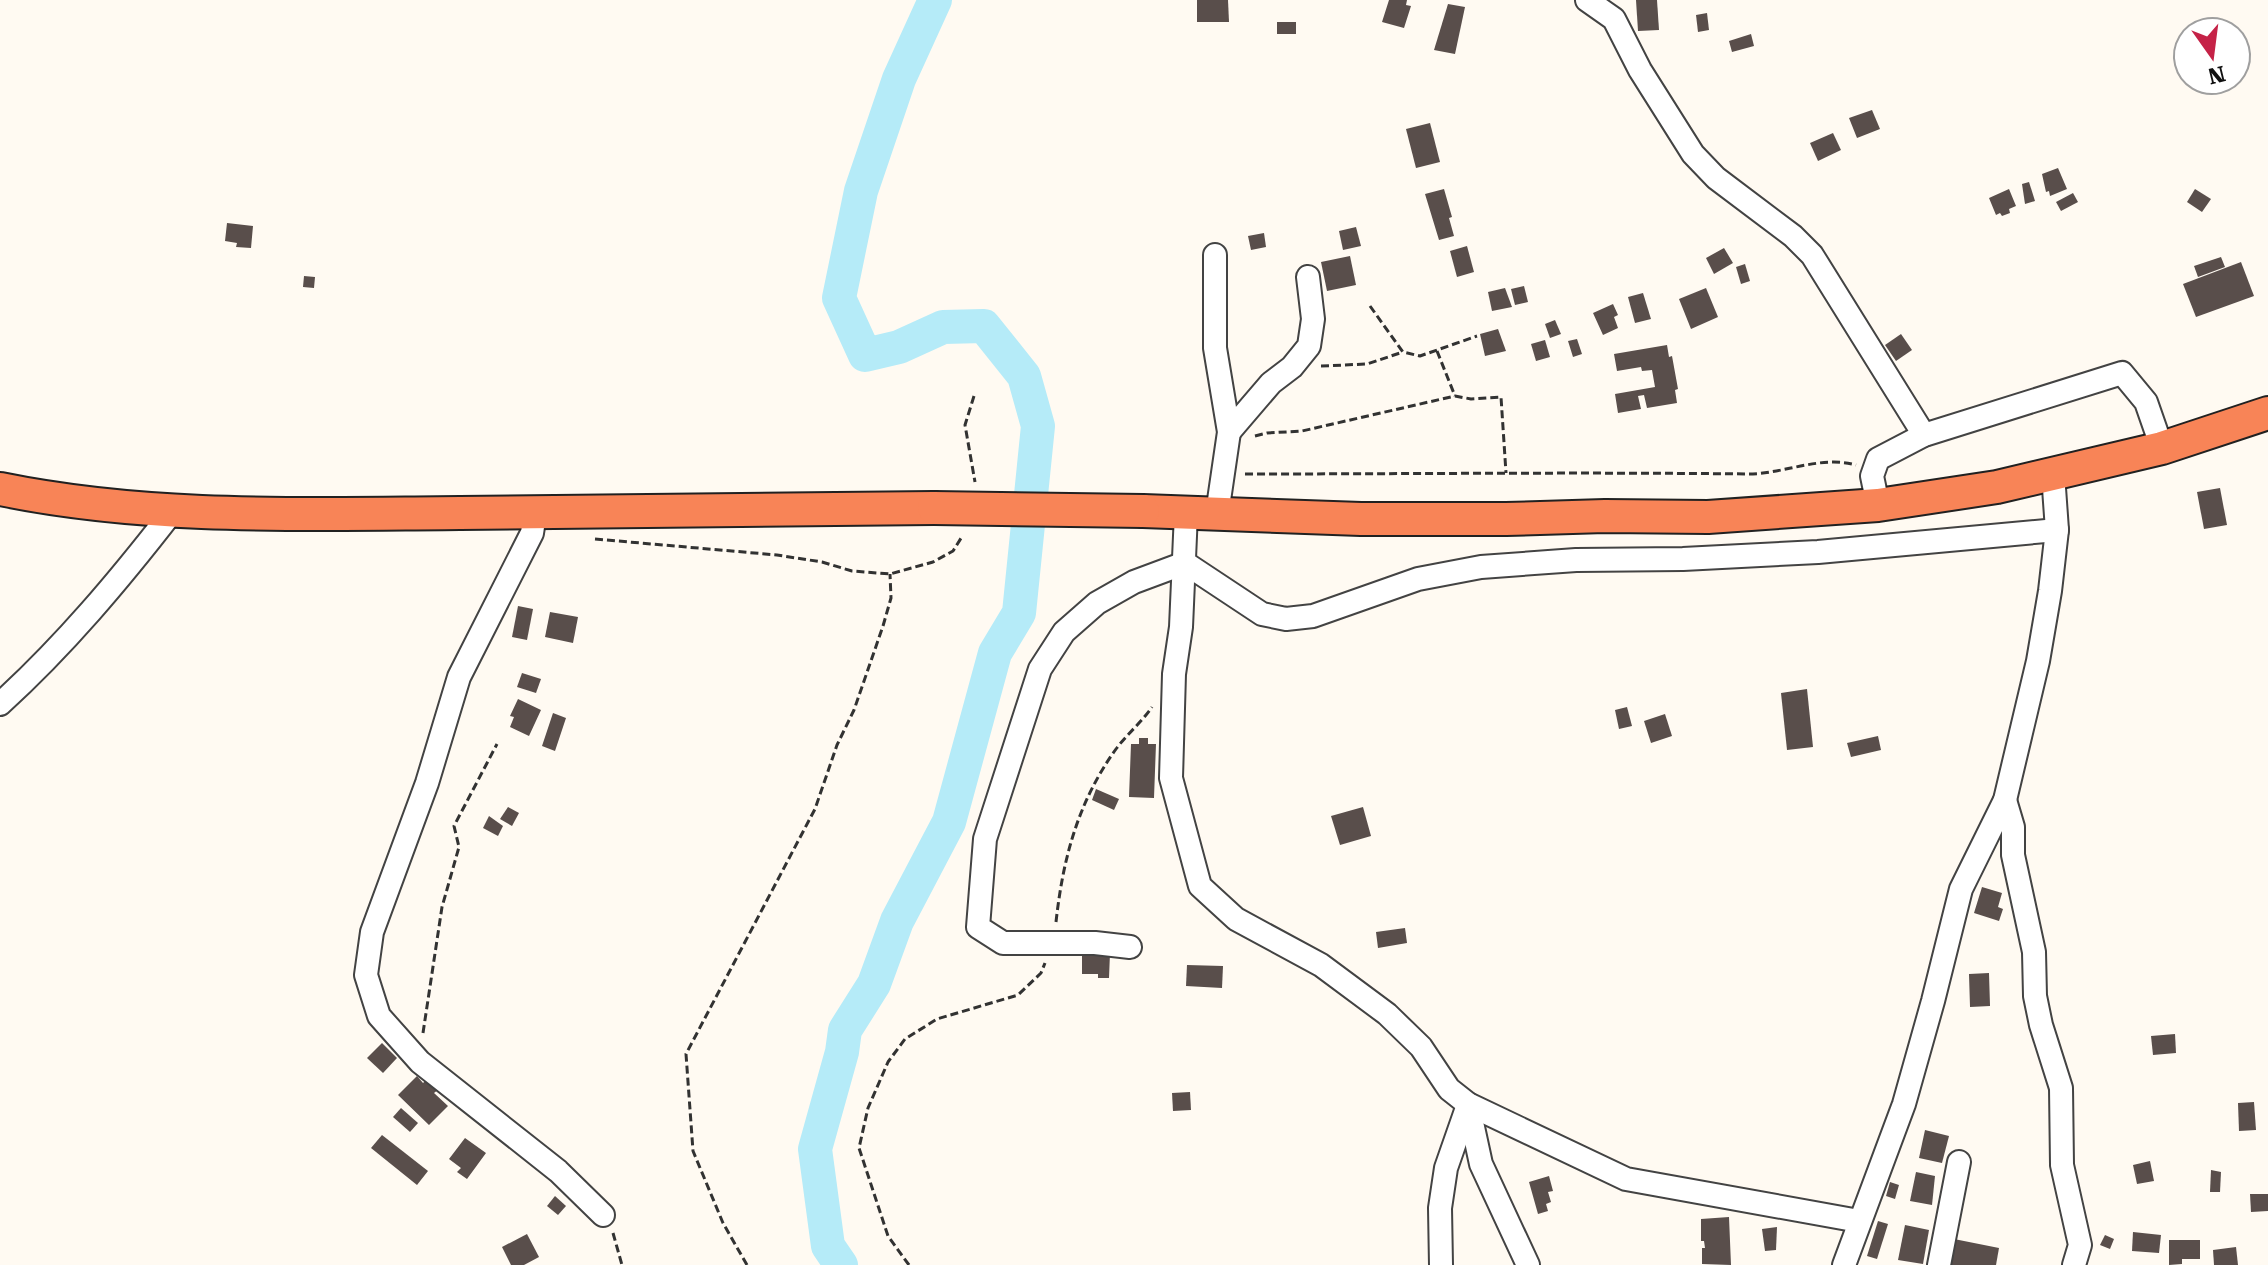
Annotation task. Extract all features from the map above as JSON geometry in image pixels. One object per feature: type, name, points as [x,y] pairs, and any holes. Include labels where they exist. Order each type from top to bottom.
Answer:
[{"type":"highway","points":[[0,489],[172,512],[322,515],[934,508],[1390,519],[1708,517],[1875,490],[1983,490],[2162,448],[2262,419]]},
{"type":"street","points":[[1587,0],[1614,19],[1640,70],[1693,154],[1716,178],[1793,236],[1812,255],[1924,435]]},
{"type":"street","points":[[1215,255],[1215,348],[1228,438],[1224,474],[1201,514],[1185,563],[1174,674],[1171,778],[1200,886],[1236,919],[1321,965],[1387,1014],[1421,1047],[1449,1089],[1468,1104],[1626,1179],[1859,1221]]},
{"type":"street","points":[[1228,438],[1271,383],[1292,367],[1309,346],[1313,319],[1308,277]]},
{"type":"street","points":[[1875,490],[1878,459],[1924,435],[2122,373],[2146,402],[2162,448]]},
{"type":"street","points":[[1844,1265],[1904,1104],[1961,889],[2005,800],[2038,661],[2057,530],[2053,474]]},
{"type":"street","points":[[0,704],[22,685],[120,578],[172,512]]},
{"type":"street","points":[[535,514],[532,533],[459,677],[427,783],[372,932],[366,975],[379,1016],[420,1062],[558,1171],[603,1215]]},
{"type":"street","points":[[1185,563],[1262,614],[1286,619],[1313,616],[1418,579],[1481,567],[1576,560],[1683,559],[1818,552],[2057,530]]},
{"type":"street","points":[[1130,947],[1095,943],[1003,943],[978,927],[985,839],[1040,669],[1064,632],[1097,603],[1134,582],[1185,563]]},
{"type":"street","points":[[2005,800],[2013,827],[2013,855],[2034,952],[2035,996],[2061,1088],[2062,1165],[2080,1245],[2074,1265]]},
{"type":"street","points":[[1441,1265],[1440,1208],[1446,1168],[1468,1104]]},
{"type":"street","points":[[1468,1104],[1481,1164],[1528,1265]]},
{"type":"street","points":[[1939,1265],[1959,1162]]},
{"type":"path","points":[[1370,306],[1403,352]]},
{"type":"path","points":[[1292,367],[1367,364],[1403,352],[1420,356],[1477,336]]},
{"type":"path","points":[[1436,351],[1455,396]]},
{"type":"path","points":[[1228,438],[1302,431],[1455,396],[1471,399],[1501,397],[1506,474]]},
{"type":"path","points":[[1224,474],[1506,474],[1554,471],[1759,474],[1802,464],[1853,463],[1875,490]]},
{"type":"path","points":[[747,1265],[723,1223],[693,1151],[686,1054],[815,809],[883,626],[891,598],[890,574]]},
{"type":"path","points":[[909,1265],[888,1236],[859,1148],[868,1108],[883,1074],[905,1039],[937,1019],[1018,995],[1041,973],[1053,945],[1060,882],[1075,824],[1117,748],[1139,725],[1174,674]]},
{"type":"path","points":[[420,1062],[424,1016],[442,907],[459,847],[454,826],[497,744]]},
{"type":"path","points":[[603,1215],[617,1241],[622,1265]]},
{"type":"building","points":[[1197,0],[1228,0],[1229,22],[1197,22]]},
{"type":"building","points":[[1389,0],[1407,0],[1406,5],[1411,6],[1404,28],[1382,22]]},
{"type":"building","points":[[1636,0],[1657,0],[1659,30],[1638,31]]},
{"type":"building","points":[[1448,4],[1465,7],[1455,54],[1434,50]]},
{"type":"building","points":[[1707,13],[1709,30],[1698,32],[1696,15]]},
{"type":"building","points":[[1277,22],[1296,22],[1296,34],[1277,34]]},
{"type":"building","points":[[1751,34],[1754,46],[1732,52],[1729,41]]},
{"type":"building","points":[[1872,110],[1880,129],[1857,138],[1849,118]]},
{"type":"building","points":[[1430,123],[1440,162],[1416,168],[1406,129]]},
{"type":"building","points":[[1833,133],[1841,150],[1818,161],[1810,143]]},
{"type":"building","points":[[2058,168],[2067,189],[2050,196],[2042,174]]},
{"type":"building","points":[[2029,182],[2035,201],[2025,204],[2022,184]]},
{"type":"building","points":[[1444,189],[1454,236],[1439,240],[1425,194]]},
{"type":"building","points":[[2009,189],[2016,206],[2009,209],[2010,213],[1996,215],[1989,198]]},
{"type":"building","points":[[2195,189],[2211,199],[2202,212],[2187,202]]},
{"type":"building","points":[[2073,193],[2078,202],[2061,211],[2056,202]]},
{"type":"building","points":[[227,223],[253,226],[251,248],[236,247],[237,243],[225,241]]},
{"type":"building","points":[[1356,227],[1361,246],[1343,250],[1339,231]]},
{"type":"building","points":[[1264,233],[1266,247],[1251,250],[1248,236]]},
{"type":"building","points":[[1467,246],[1474,272],[1457,277],[1450,251]]},
{"type":"building","points":[[1724,248],[1733,263],[1714,274],[1706,258]]},
{"type":"building","points":[[1350,256],[1356,285],[1327,291],[1321,262]]},
{"type":"building","points":[[2221,257],[2225,267],[2198,277],[2194,266]]},
{"type":"building","points":[[2241,262],[2254,296],[2196,317],[2183,284]]},
{"type":"building","points":[[1745,264],[1750,281],[1741,284],[1736,267]]},
{"type":"building","points":[[304,276],[315,277],[314,288],[303,287]]},
{"type":"building","points":[[1524,286],[1528,302],[1515,305],[1511,289]]},
{"type":"building","points":[[1505,288],[1512,307],[1492,311],[1488,292]]},
{"type":"building","points":[[1706,288],[1718,317],[1691,329],[1679,299]]},
{"type":"building","points":[[1643,293],[1651,319],[1635,323],[1628,297]]},
{"type":"building","points":[[1613,304],[1618,315],[1614,317],[1618,328],[1603,335],[1593,313]]},
{"type":"building","points":[[1555,320],[1561,334],[1550,338],[1545,324]]},
{"type":"building","points":[[1498,329],[1506,351],[1485,356],[1480,334]]},
{"type":"building","points":[[1901,334],[1912,350],[1896,361],[1885,345]]},
{"type":"building","points":[[1577,339],[1582,354],[1573,357],[1568,341]]},
{"type":"building","points":[[1545,340],[1550,357],[1536,361],[1531,344]]},
{"type":"building","points":[[1667,345],[1678,389],[1675,390],[1677,403],[1647,408],[1644,395],[1638,396],[1641,409],[1618,413],[1615,394],[1655,387],[1652,370],[1642,371],[1641,367],[1617,371],[1614,354]]},
{"type":"building","points":[[2220,488],[2227,525],[2204,529],[2197,492]]},
{"type":"building","points":[[518,606],[533,609],[527,640],[512,637]]},
{"type":"building","points":[[550,612],[578,617],[573,643],[545,637]]},
{"type":"building","points":[[522,673],[541,679],[536,693],[517,687]]},
{"type":"building","points":[[1807,689],[1813,747],[1787,750],[1781,693]]},
{"type":"building","points":[[518,699],[541,710],[529,736],[510,727],[514,717],[510,716]]},
{"type":"building","points":[[1627,707],[1632,726],[1619,729],[1615,710]]},
{"type":"building","points":[[553,713],[566,718],[555,751],[542,746]]},
{"type":"building","points":[[1665,714],[1672,736],[1651,743],[1644,721]]},
{"type":"building","points":[[1878,736],[1881,750],[1851,757],[1847,743]]},
{"type":"building","points":[[1139,738],[1148,738],[1148,744],[1156,744],[1154,798],[1129,797],[1131,744],[1139,744]]},
{"type":"building","points":[[1096,789],[1119,799],[1114,810],[1092,800]]},
{"type":"building","points":[[508,807],[519,813],[512,826],[500,819]]},
{"type":"building","points":[[1363,807],[1371,836],[1340,845],[1331,816]]},
{"type":"building","points":[[489,816],[503,826],[498,836],[483,828]]},
{"type":"building","points":[[1982,887],[2002,893],[1998,907],[2003,909],[1999,921],[1974,913]]},
{"type":"building","points":[[1405,928],[1407,943],[1378,948],[1376,932]]},
{"type":"building","points":[[1082,952],[1110,953],[1109,978],[1082,974]]},
{"type":"building","points":[[1187,965],[1223,966],[1222,988],[1186,986]]},
{"type":"building","points":[[1989,973],[1990,1006],[1970,1007],[1969,974]]},
{"type":"building","points":[[2175,1034],[2176,1053],[2153,1055],[2151,1036]]},
{"type":"building","points":[[382,1043],[397,1058],[383,1073],[367,1058]]},
{"type":"building","points":[[417,1076],[423,1083],[428,1078],[439,1089],[434,1093],[448,1106],[429,1125],[398,1095]]},
{"type":"building","points":[[1190,1092],[1191,1110],[1173,1111],[1172,1093]]},
{"type":"building","points":[[2254,1102],[2256,1130],[2239,1131],[2238,1103]]},
{"type":"building","points":[[401,1108],[418,1123],[410,1132],[393,1117]]},
{"type":"building","points":[[1925,1130],[1949,1136],[1942,1163],[1919,1158]]},
{"type":"building","points":[[382,1135],[428,1171],[417,1185],[371,1148]]},
{"type":"building","points":[[465,1138],[486,1153],[467,1179],[457,1172],[461,1168],[449,1159]]},
{"type":"building","points":[[2150,1161],[2154,1181],[2137,1184],[2133,1165]]},
{"type":"building","points":[[2211,1170],[2221,1172],[2220,1192],[2210,1192]]},
{"type":"building","points":[[1916,1172],[1935,1176],[1932,1205],[1910,1201]]},
{"type":"building","points":[[1549,1176],[1553,1191],[1548,1192],[1551,1202],[1546,1204],[1548,1211],[1538,1214],[1529,1182]]},
{"type":"building","points":[[1890,1182],[1899,1185],[1895,1199],[1886,1196]]},
{"type":"building","points":[[2250,1194],[2268,1194],[2268,1211],[2251,1212]]},
{"type":"building","points":[[555,1196],[566,1206],[558,1215],[547,1206]]},
{"type":"building","points":[[1729,1217],[1731,1265],[1702,1264],[1702,1248],[1705,1248],[1704,1241],[1701,1241],[1701,1219]]},
{"type":"building","points":[[1878,1221],[1888,1224],[1877,1259],[1867,1256]]},
{"type":"building","points":[[1905,1225],[1929,1230],[1923,1264],[1898,1260]]},
{"type":"building","points":[[1777,1227],[1776,1250],[1765,1251],[1762,1229]]},
{"type":"building","points":[[2133,1232],[2161,1235],[2159,1253],[2132,1251]]},
{"type":"building","points":[[527,1234],[539,1257],[524,1265],[511,1265],[502,1247]]},
{"type":"building","points":[[2105,1235],[2114,1239],[2110,1249],[2100,1245]]},
{"type":"building","points":[[1954,1239],[1999,1248],[1996,1265],[1946,1265]]},
{"type":"building","points":[[2169,1240],[2200,1240],[2200,1259],[2182,1259],[2182,1264],[2169,1265]]},
{"type":"building","points":[[2236,1247],[2238,1265],[2214,1265],[2213,1250]]},
{"type":"waterway","points":[[841,1265],[828,1246],[815,1149],[842,1052],[845,1030],[874,984],[897,921],[949,822],[995,653],[1019,613],[1038,426],[1024,376],[984,326],[943,327],[899,347],[865,355],[839,298],[861,191],[899,79],[935,0]]}]
